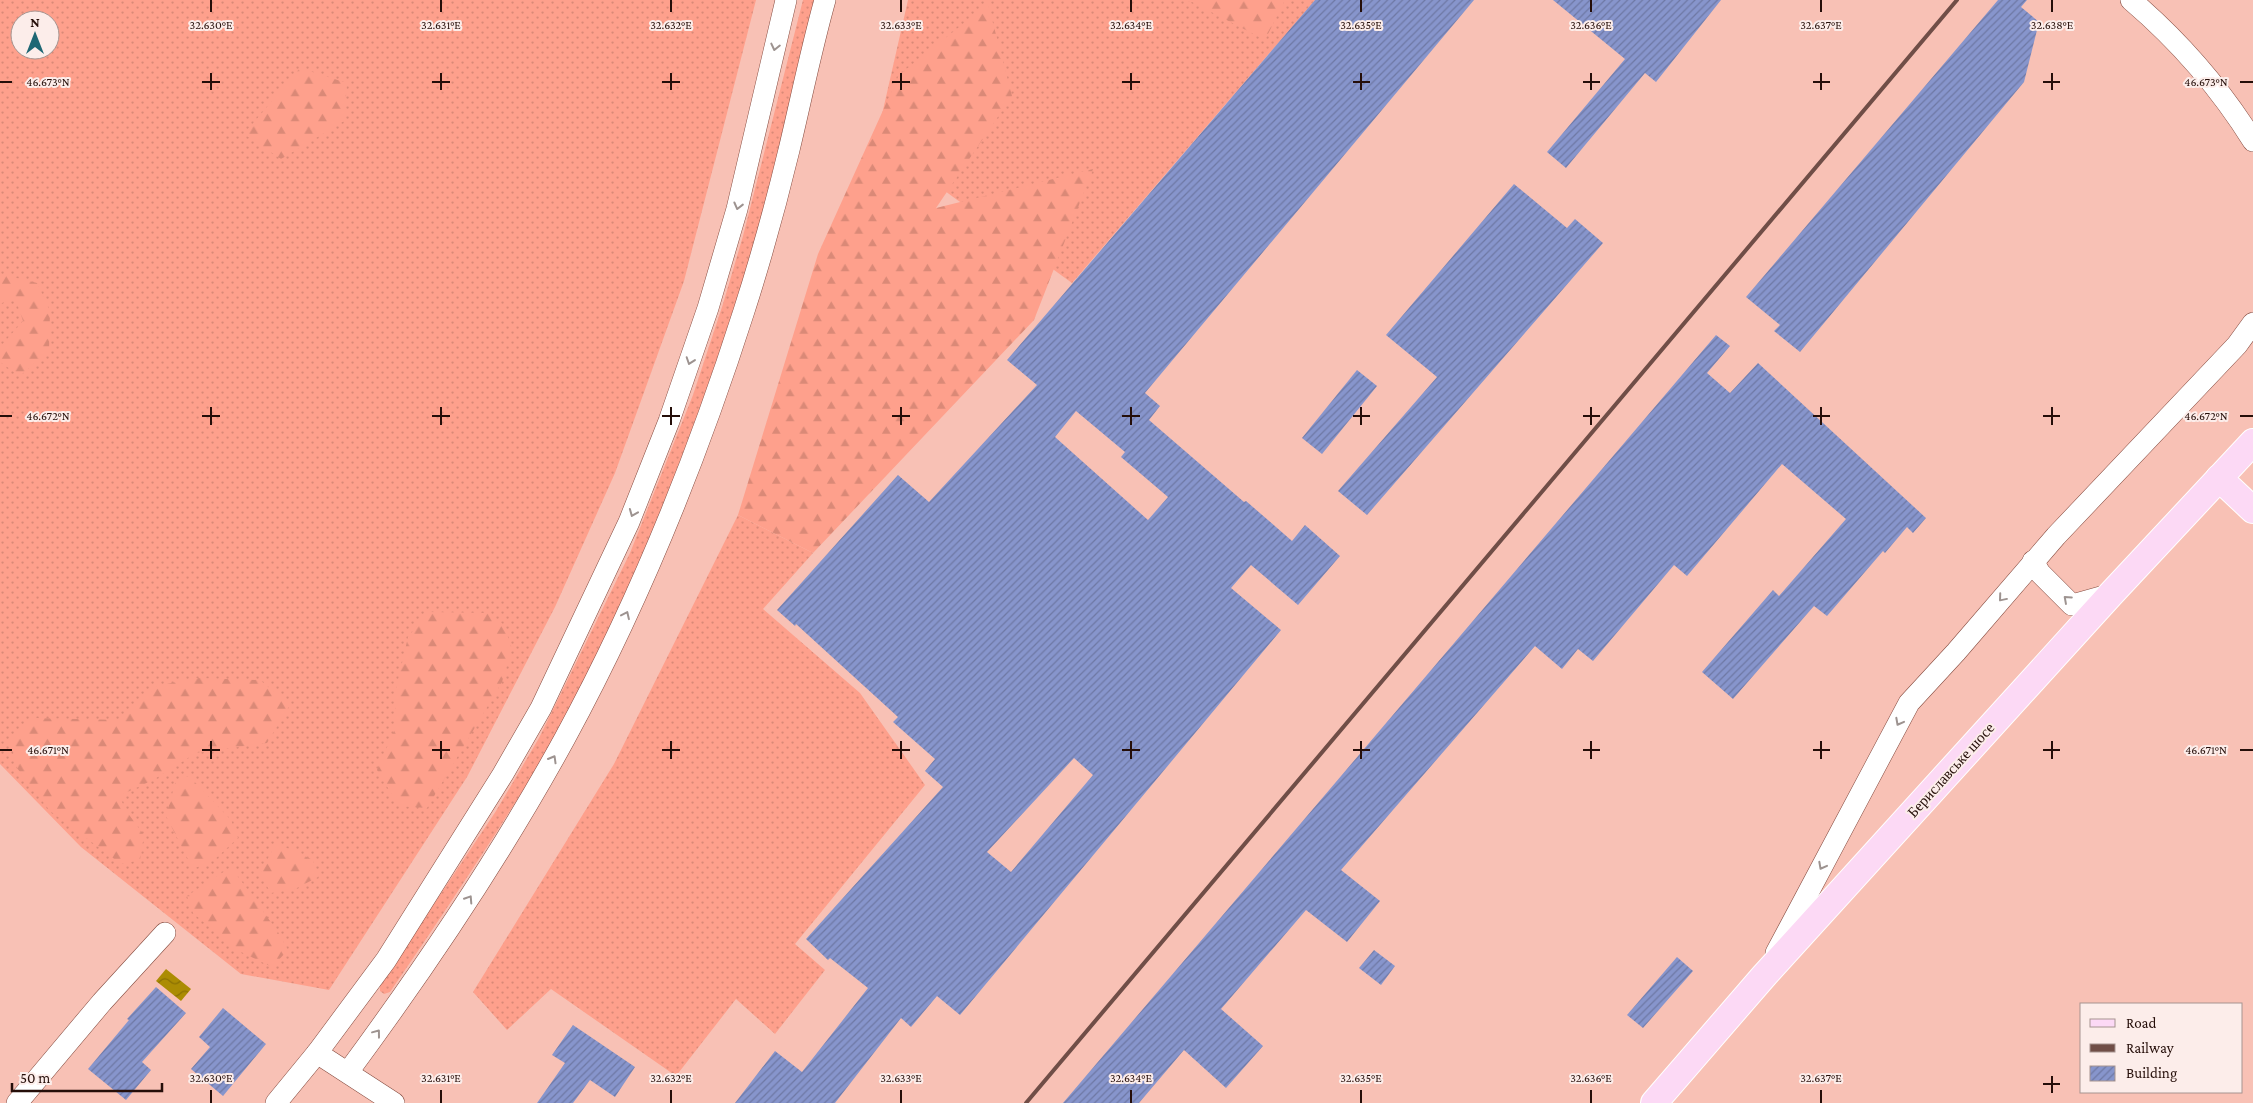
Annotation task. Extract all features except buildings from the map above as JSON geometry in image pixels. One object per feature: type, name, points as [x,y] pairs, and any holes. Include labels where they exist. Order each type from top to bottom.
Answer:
[{"type":"main road","name":"Бериславське шосе","points":[[1654,1103],[1763,977],[2111,594],[2253,442]]},
{"type":"main road","points":[[2219,478],[2253,510]]},
{"type":"street","points":[[276,1103],[317,1053],[386,960],[504,774],[541,708],[629,522],[669,421],[708,308],[737,209],[786,0]]},
{"type":"street","points":[[348,1072],[415,981],[518,820],[565,738],[646,573],[688,472],[745,307],[782,177],[825,0]]},
{"type":"street","points":[[2131,0],[2155,21],[2199,67],[2233,109],[2253,141]]},
{"type":"street","points":[[1763,977],[1909,703],[1956,652],[2064,526],[2237,345],[2253,322]]},
{"type":"street","points":[[2033,561],[2040,573],[2072,605],[2111,594]]},
{"type":"street","points":[[17,1103],[102,1002],[165,933]]},
{"type":"street","points":[[317,1053],[394,1103]]},
{"type":"green space","points":[[0,0],[756,0],[684,281],[615,473],[555,607],[467,777],[329,990],[241,974],[81,847],[0,764]]},
{"type":"green space","points":[[803,0],[816,0],[772,181],[751,253],[704,396],[650,536],[620,605],[587,673],[533,775],[390,992],[384,994],[380,991],[380,985],[496,811],[539,738],[630,553],[693,395],[723,304],[743,236]]},
{"type":"green space","points":[[908,0],[1315,0],[1072,283],[876,141]]},
{"type":"green space","points":[[1181,0],[1285,0],[1265,40],[1192,2]]},
{"type":"green space","points":[[988,4],[1012,96],[936,208],[1093,169],[1034,320],[813,553],[738,515],[818,254],[899,75]]},
{"type":"green space","points":[[300,68],[347,83],[344,121],[281,159],[244,134]]},
{"type":"green space","points":[[0,274],[37,283],[50,311],[49,350],[20,376],[0,362],[0,347],[23,321],[15,297],[0,304]]},
{"type":"green space","points":[[738,515],[813,553],[763,609],[860,693],[925,785],[795,944],[825,970],[775,1034],[736,999],[676,1076],[551,989],[507,1030],[473,992],[614,764]]},
{"type":"green space","points":[[428,612],[489,613],[504,625],[512,649],[502,682],[427,808],[399,806],[377,770],[395,729],[396,689],[408,637]]},
{"type":"green space","points":[[196,678],[260,680],[290,705],[267,743],[196,753],[153,780],[119,796],[127,812],[144,835],[140,860],[121,864],[50,811],[17,768],[10,739],[31,718],[121,720],[157,686]]},
{"type":"green space","points":[[189,776],[231,820],[238,838],[215,859],[193,869],[166,816],[176,780]]},
{"type":"green space","points":[[276,843],[313,860],[318,877],[295,889],[271,893],[260,874]]},
{"type":"green space","points":[[231,867],[278,932],[288,950],[272,967],[237,950],[193,913],[187,896]]},
{"type":"water","points":[[166,969],[191,989],[181,1001],[156,981]]},
{"type":"railway","points":[[1026,1103],[1957,0]]}]
